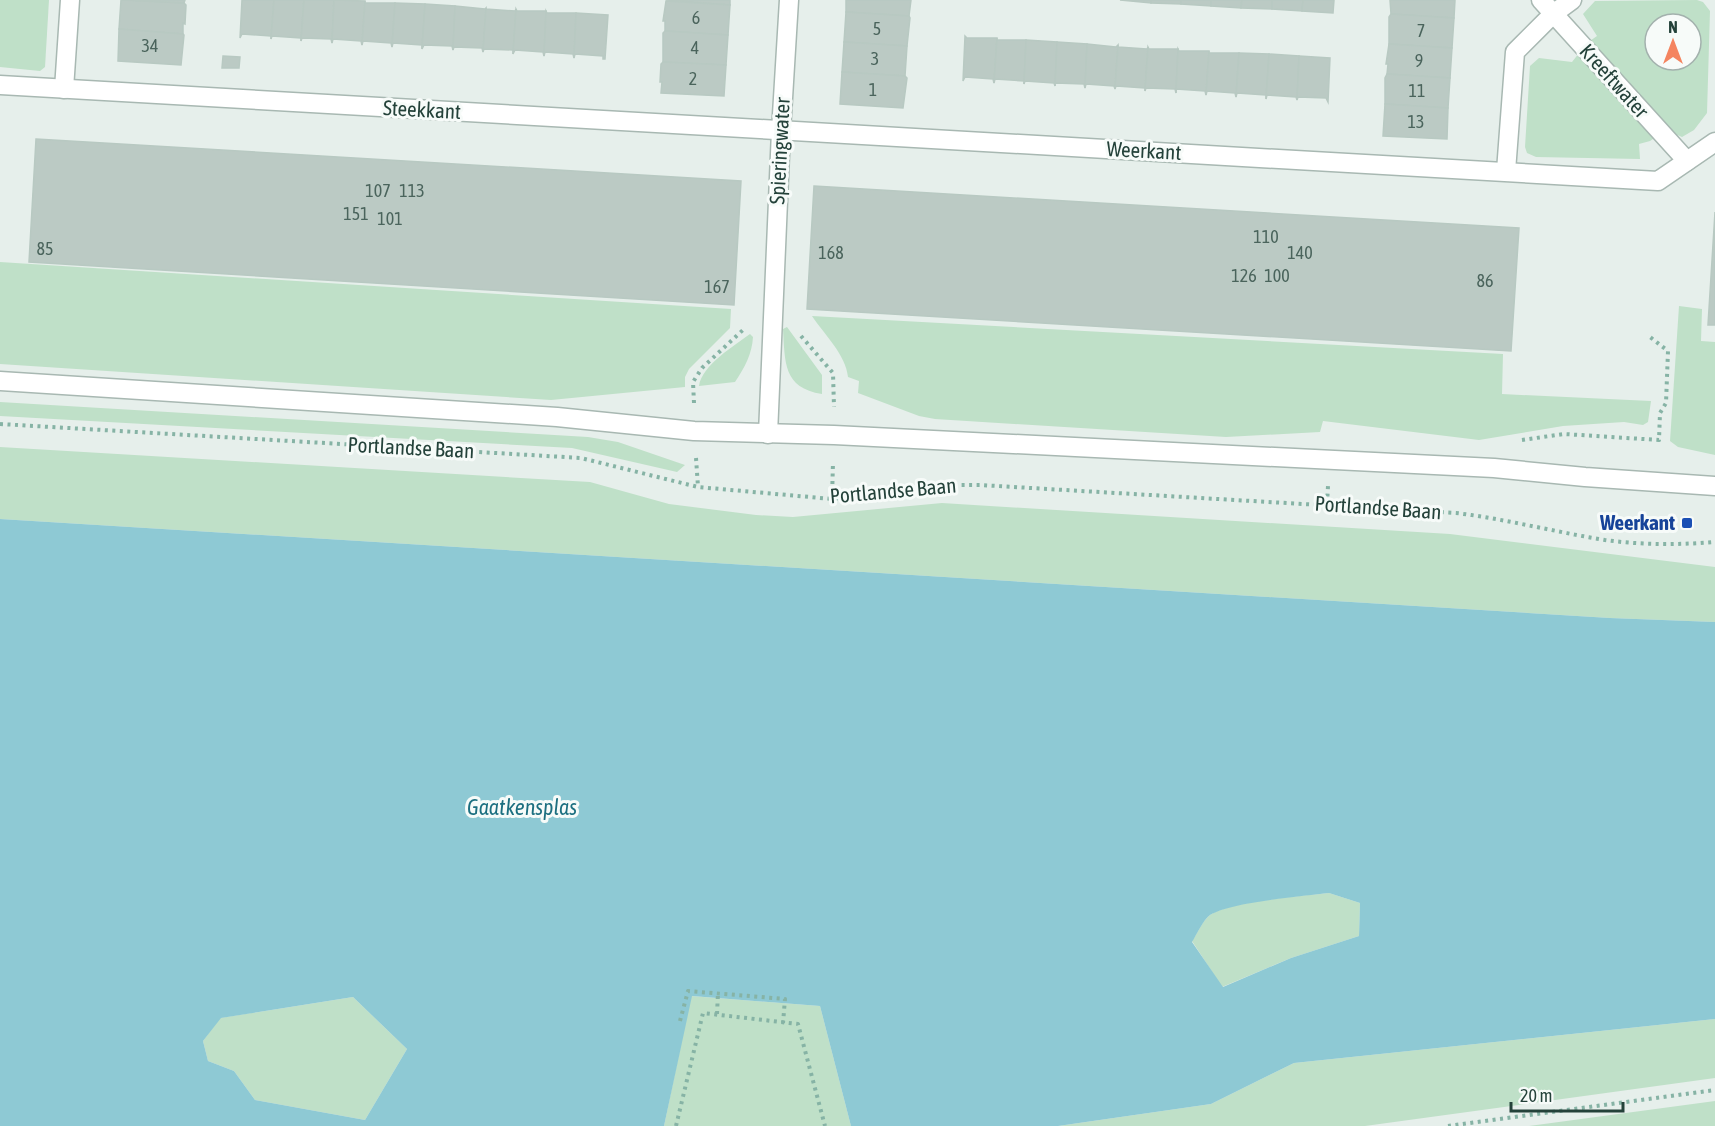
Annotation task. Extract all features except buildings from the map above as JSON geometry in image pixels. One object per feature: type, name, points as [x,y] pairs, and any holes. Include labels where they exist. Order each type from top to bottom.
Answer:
[{"type":"street","points":[[64,89],[69,0]]},
{"type":"street","name":"Spieringwater","points":[[768,434],[789,0]]},
{"type":"street","points":[[1506,171],[1515,52],[1547,7],[1572,0]]},
{"type":"street","name":"Kreeftwater","points":[[1547,7],[1687,161]]},
{"type":"street","name":"Steekkant","points":[[0,86],[781,131]]},
{"type":"street","name":"Weerkant","points":[[781,131],[1658,181],[1715,142]]},
{"type":"street","name":"Portlandse Baan","points":[[0,381],[557,417],[694,431],[834,435],[1494,468],[1715,486]]},
{"type":"path","points":[[698,487],[693,382],[702,368],[773,303],[833,373],[832,499]]},
{"type":"path","points":[[1520,441],[1564,434],[1659,440],[1660,413],[1666,403],[1668,351],[1650,337]]},
{"type":"path","name":"Portlandse Baan","points":[[0,424],[581,458],[698,487],[832,499],[951,485],[980,485],[1456,513],[1491,517],[1608,540],[1667,544],[1715,542]]},
{"type":"path","points":[[1327,504],[1330,460]]},
{"type":"path","points":[[680,1021],[688,991],[785,999],[783,1023]]},
{"type":"path","points":[[717,1014],[718,993]]},
{"type":"path","points":[[676,1126],[703,1013],[798,1024],[825,1126]]},
{"type":"path","points":[[1448,1126],[1715,1090]]},
{"type":"green space","points":[[0,0],[49,0],[45,67],[40,71],[0,67]]},
{"type":"green space","points":[[1697,0],[1703,2],[1710,11],[1707,113],[1694,130],[1682,137],[1666,130],[1650,141],[1639,144],[1640,159],[1536,157],[1527,153],[1525,147],[1530,66],[1539,58],[1572,62],[1587,43],[1597,36],[1583,14],[1595,1]]},
{"type":"green space","points":[[0,262],[731,309],[730,328],[689,369],[685,377],[685,387],[551,400],[0,364]]},
{"type":"green space","points":[[1679,306],[1702,309],[1701,341],[1715,342],[1715,455],[1678,447],[1670,441]]},
{"type":"green space","points":[[812,316],[1503,354],[1502,394],[1651,401],[1648,422],[1643,425],[1624,422],[1563,426],[1479,440],[1323,421],[1320,432],[1226,437],[935,419],[919,416],[858,393],[859,381],[848,377],[839,353]]},
{"type":"green space","points":[[787,327],[822,375],[822,394],[800,386],[789,372],[784,352],[783,329]]},
{"type":"green space","points":[[750,334],[753,337],[750,355],[735,382],[699,386],[701,378],[712,363]]},
{"type":"green space","points":[[0,402],[588,437],[618,442],[685,465],[677,472],[572,448],[0,416]]},
{"type":"green space","points":[[0,447],[590,482],[669,504],[756,515],[793,517],[942,503],[1450,534],[1715,567],[1715,622],[1610,618],[0,519]]},
{"type":"green space","points":[[1329,893],[1360,903],[1359,936],[1291,958],[1222,987],[1192,941],[1207,917],[1220,910],[1267,900]]},
{"type":"green space","points":[[691,996],[820,1006],[851,1126],[664,1126]]},
{"type":"green space","points":[[353,997],[407,1049],[365,1120],[255,1100],[234,1071],[208,1061],[203,1041],[220,1018]]},
{"type":"green space","points":[[1715,1019],[1715,1078],[1365,1126],[1058,1126],[1211,1104],[1294,1063]]},
{"type":"green space","points":[[1715,1101],[1715,1126],[1529,1126]]},
{"type":"water","name":"Gaatkensplas","points":[[0,519],[1610,618],[1715,622],[1715,1019],[1294,1063],[1211,1104],[1058,1126],[851,1126],[820,1006],[692,996],[664,1126],[0,1126]],"holes":[[[1329,893],[1360,903],[1359,936],[1291,958],[1223,987],[1192,942],[1207,917],[1220,910],[1268,900]],[[353,997],[407,1049],[365,1120],[255,1100],[234,1071],[208,1061],[203,1041],[221,1018]]]},
{"type":"place","name":"Weerkant","points":[[1687,523]]}]
